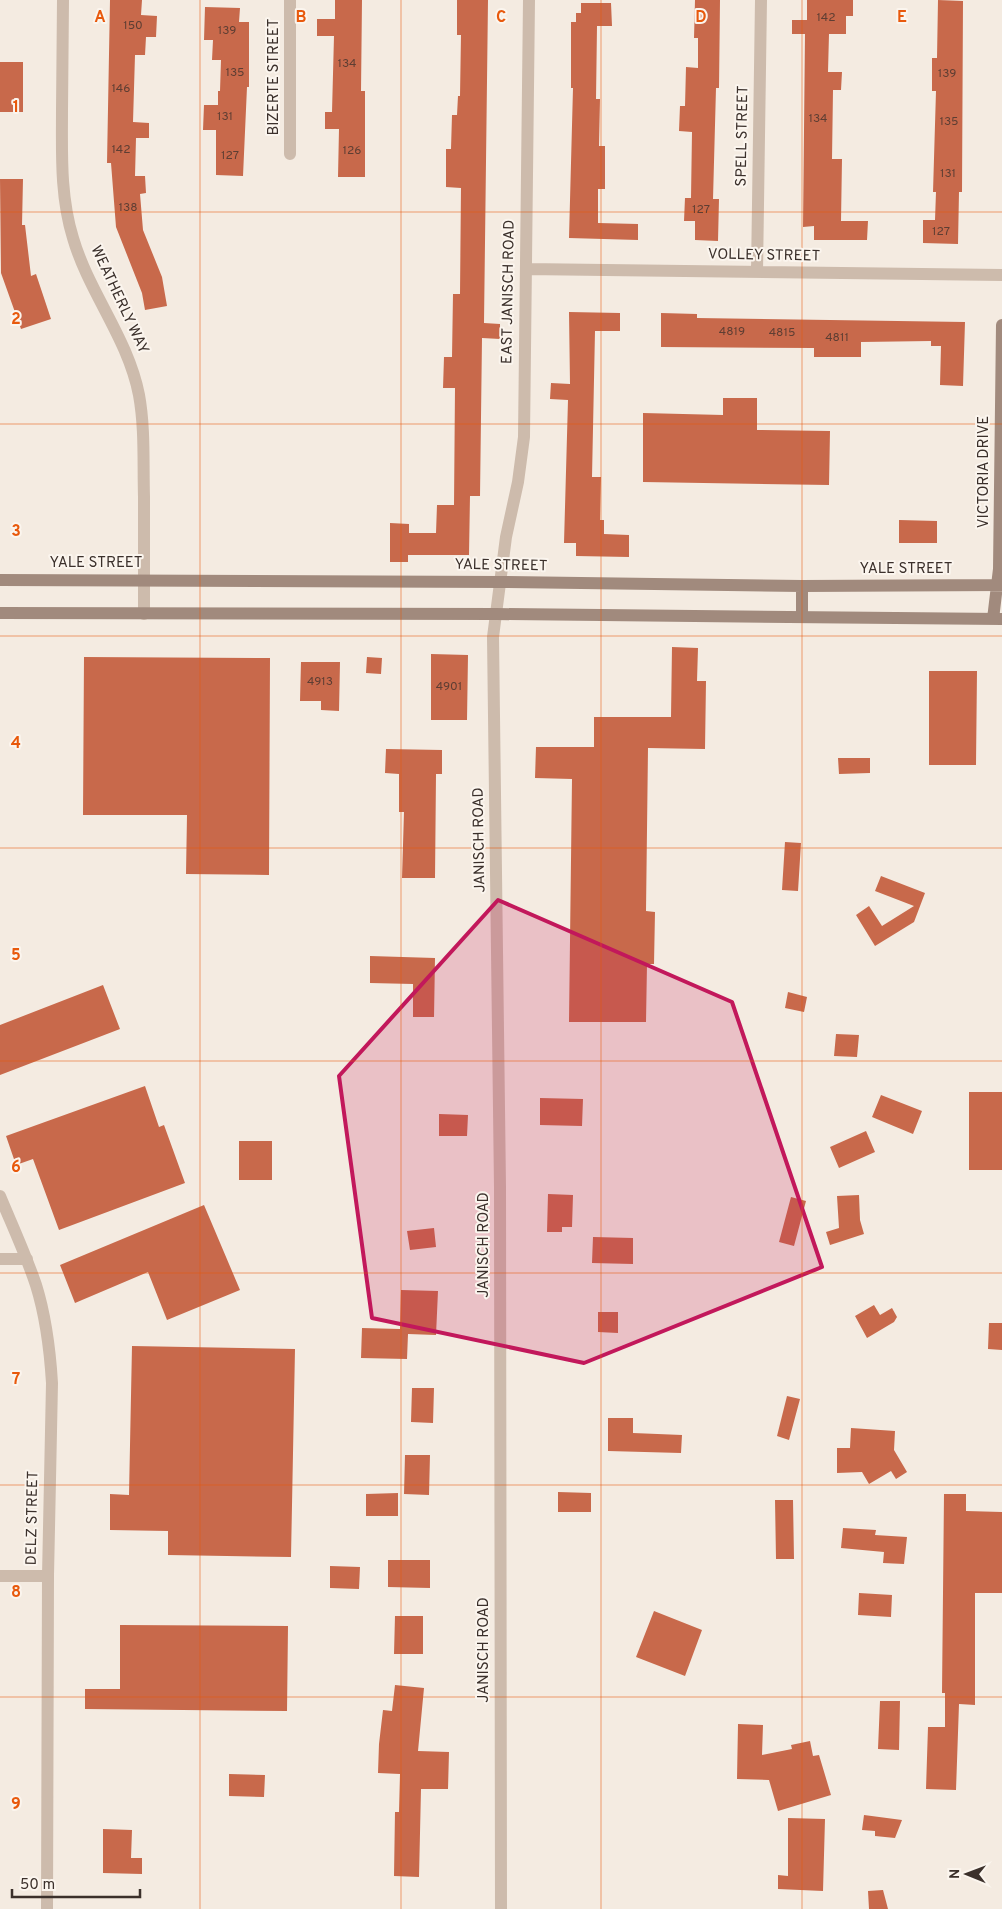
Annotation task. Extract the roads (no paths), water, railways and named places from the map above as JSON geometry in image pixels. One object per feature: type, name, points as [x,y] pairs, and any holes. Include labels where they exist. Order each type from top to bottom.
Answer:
[{"type":"main road","name":"VICTORIA DRIVE","points":[[998,619],[1000,585],[1002,325]]},
{"type":"main road","name":"YALE STREET","points":[[0,580],[144,579],[802,586],[1000,585]]},
{"type":"main road","points":[[802,586],[802,616]]},
{"type":"main road","points":[[0,613],[496,614],[998,619]]},
{"type":"street","name":"WEATHERLY WAY","points":[[63,0],[62,152],[64,198],[73,238],[85,271],[124,348],[134,373],[142,418],[144,614]]},
{"type":"street","name":"BIZERTE STREET","points":[[290,0],[290,154]]},
{"type":"street","name":"EAST JANISCH ROAD","points":[[501,582],[506,538],[518,482],[524,437],[529,0]]},
{"type":"street","name":"SPELL STREET","points":[[757,272],[761,0]]},
{"type":"street","name":"VOLLEY STREET","points":[[526,269],[1002,275]]},
{"type":"street","name":"JANISCH ROAD","points":[[501,582],[493,637],[500,1186],[501,1909]]},
{"type":"street","name":"DELZ STREET","points":[[0,1196],[26,1259],[42,1308],[50,1352],[52,1383],[48,1576],[47,1909]]},
{"type":"street","points":[[0,1259],[26,1259]]},
{"type":"street","points":[[0,1576],[48,1576]]}]
